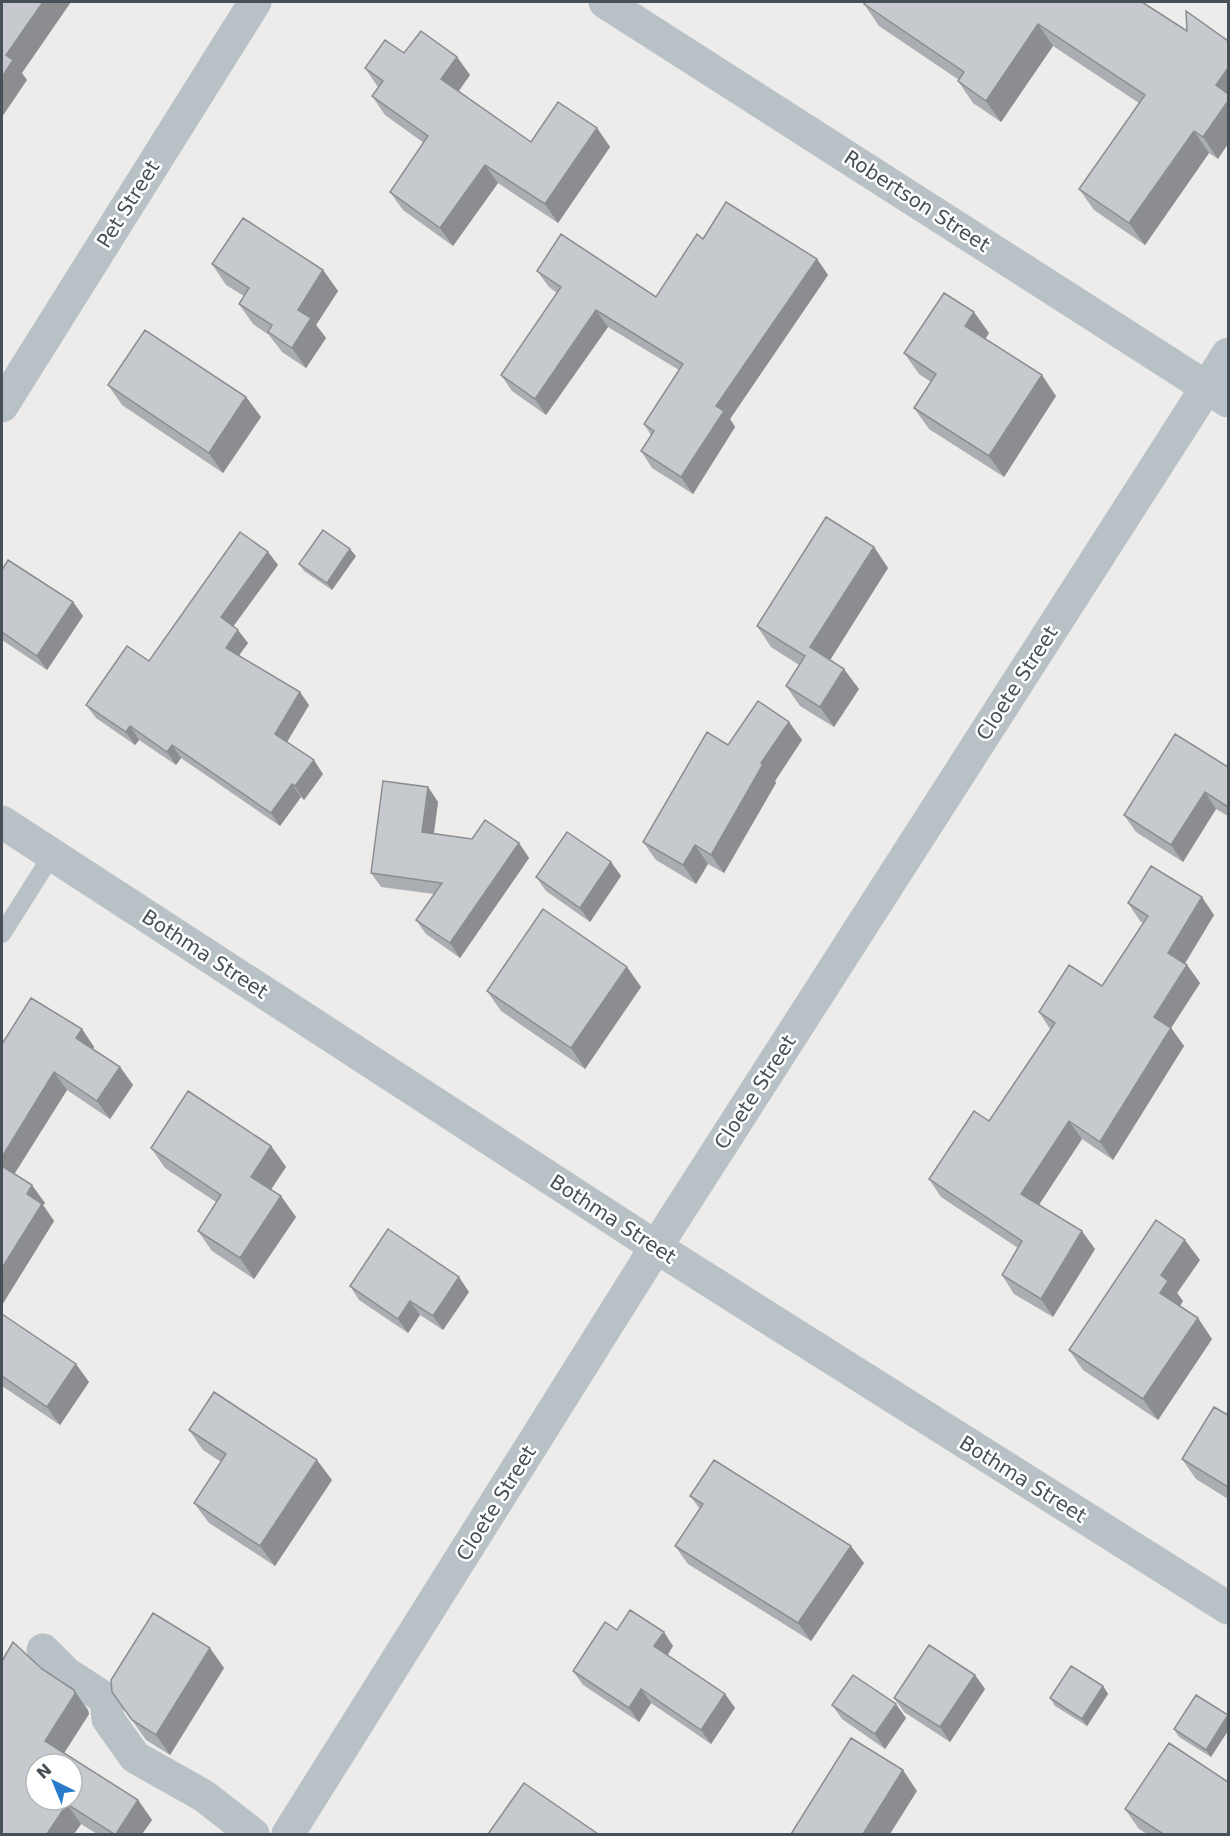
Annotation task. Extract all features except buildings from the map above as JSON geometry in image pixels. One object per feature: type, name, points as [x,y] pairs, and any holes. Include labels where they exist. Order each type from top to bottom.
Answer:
[{"type":"street","name":"Pet Street","points":[[2,406],[255,2]]},
{"type":"street","name":"Robertson Street","points":[[605,2],[1218,394]]},
{"type":"street","name":"Cloete Street","points":[[288,1834],[656,1247],[1218,394],[1228,354]]},
{"type":"street","name":"Bothma Street","points":[[2,822],[656,1247],[1228,1608]]},
{"type":"street","points":[[44,1650],[66,1673],[106,1699],[108,1719],[135,1757],[204,1796],[253,1834]]},
{"type":"lane","points":[[2,934],[52,855]]}]
